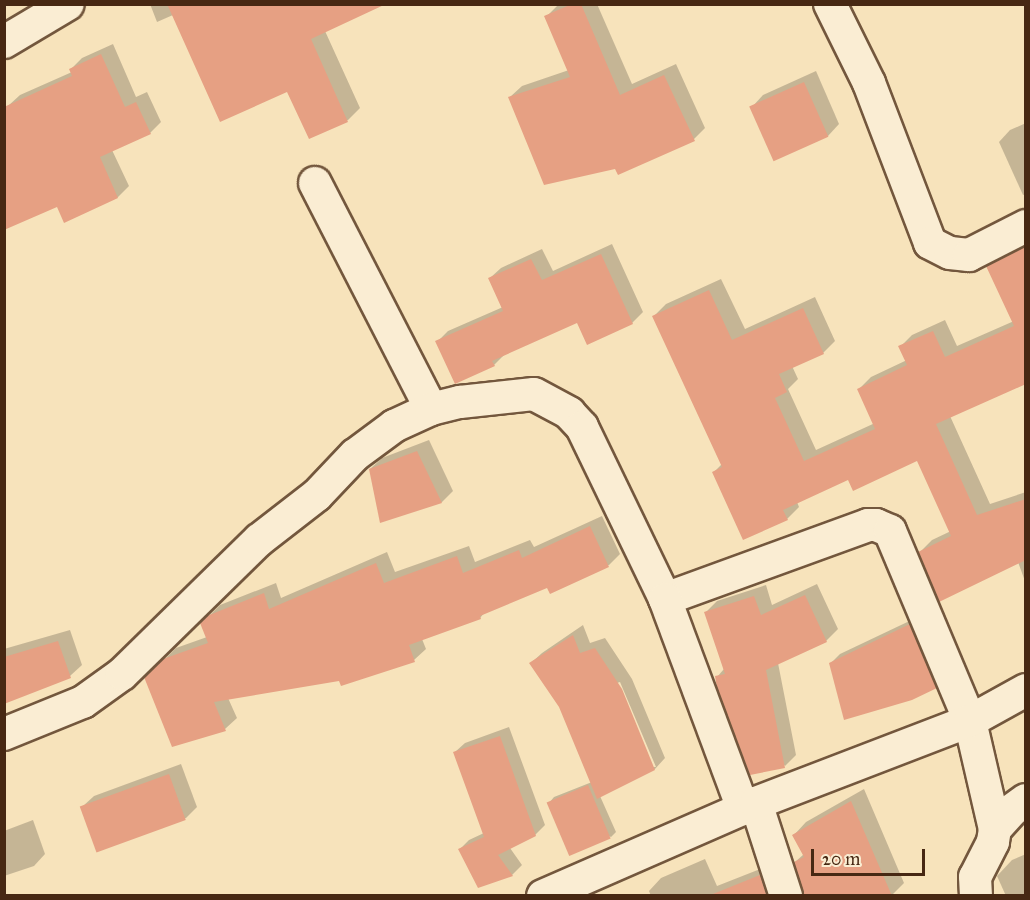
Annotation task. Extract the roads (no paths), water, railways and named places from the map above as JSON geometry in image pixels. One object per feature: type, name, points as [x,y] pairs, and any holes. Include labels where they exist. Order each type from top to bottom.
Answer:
[{"type":"street","points":[[4,42],[68,4]]},
{"type":"street","points":[[830,4],[869,83],[930,243],[950,253],[969,255],[1026,226]]},
{"type":"street","points":[[315,183],[431,409]]},
{"type":"street","points":[[4,734],[83,702],[122,674],[260,540],[317,495],[355,455],[393,426],[431,409],[460,402],[534,394],[569,412],[582,427],[665,599],[786,896]]},
{"type":"street","points":[[665,599],[868,525],[883,527],[895,539],[970,721],[995,829],[993,842],[975,877],[976,896]]},
{"type":"street","points":[[543,896],[749,806],[970,721],[1026,690]]},
{"type":"street","points":[[995,829],[1012,810],[1026,800]]}]
